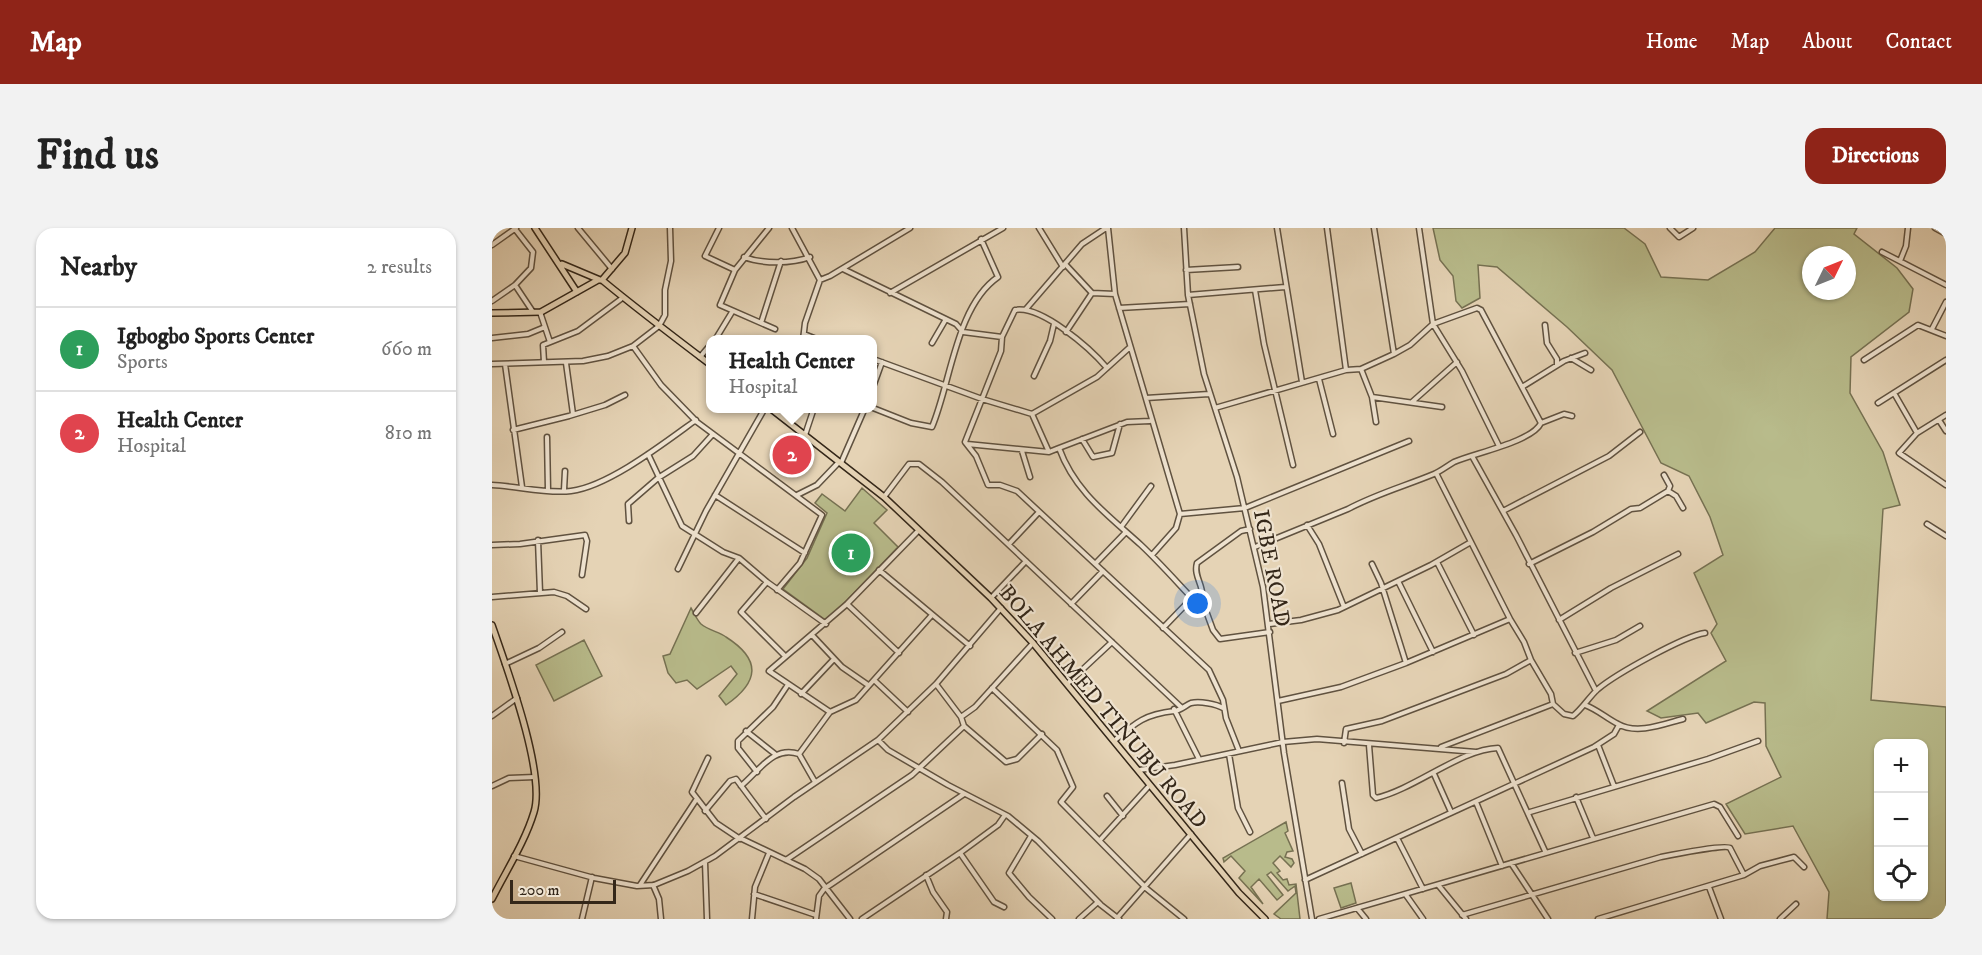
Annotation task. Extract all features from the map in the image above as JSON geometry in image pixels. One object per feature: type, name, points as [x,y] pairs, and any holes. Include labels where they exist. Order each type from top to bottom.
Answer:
[{"type":"main road","points":[[535,228],[577,292]]},
{"type":"main road","points":[[492,313],[536,313],[600,280],[611,271],[625,253],[632,228]]},
{"type":"main road","points":[[560,263],[600,280],[621,299],[706,361]]},
{"type":"main road","name":"BOLA AHMED TINUBU ROAD","points":[[776,413],[884,497],[1001,608],[1033,643],[1149,786],[1239,892],[1265,919]]},
{"type":"main road","points":[[492,626],[516,698],[535,777],[534,811],[492,899]]},
{"type":"street","points":[[492,245],[516,228],[531,249],[533,258],[531,268],[515,285],[492,301]]},
{"type":"street","points":[[578,228],[611,271]]},
{"type":"street","points":[[492,364],[566,363],[608,356],[633,346],[659,326],[665,315],[665,290],[671,261],[670,228]]},
{"type":"street","points":[[719,228],[705,256],[735,270]]},
{"type":"street","points":[[769,228],[735,270],[720,305],[775,329]]},
{"type":"street","points":[[792,228],[810,257],[820,280],[804,335]]},
{"type":"street","points":[[820,280],[843,269],[910,228]]},
{"type":"street","points":[[890,293],[1003,228]]},
{"type":"street","points":[[1039,228],[1064,266],[1092,293],[1115,294]]},
{"type":"street","points":[[1152,555],[1176,528],[1180,514],[1150,421],[1146,398],[1129,348],[1115,294],[1107,228],[1082,244],[1026,309],[1013,312],[1002,337],[1001,351],[964,439],[976,456],[988,485],[1000,485],[1017,491],[1209,670],[1223,700],[1223,709],[1239,751]]},
{"type":"street","name":"IGBE ROAD","points":[[1184,228],[1188,295],[1209,394],[1255,547],[1269,624],[1283,742],[1312,919]]},
{"type":"street","points":[[1277,228],[1284,287],[1302,382]]},
{"type":"street","points":[[1327,228],[1346,370]]},
{"type":"street","points":[[1374,228],[1394,354]]},
{"type":"street","points":[[1419,228],[1433,324],[1457,362],[1499,446]]},
{"type":"street","points":[[1670,228],[1678,237],[1693,228]]},
{"type":"street","points":[[1900,261],[1906,246],[1908,228]]},
{"type":"street","points":[[1935,228],[1946,234]]},
{"type":"street","points":[[877,409],[931,428],[976,297],[984,286],[998,277],[981,239]]},
{"type":"street","points":[[1881,252],[1946,285]]},
{"type":"street","points":[[744,257],[754,261],[801,261],[810,257]]},
{"type":"street","points":[[760,323],[781,261]]},
{"type":"street","points":[[1186,270],[1238,267]]},
{"type":"street","points":[[843,269],[956,324],[963,332],[1002,337]]},
{"type":"street","points":[[515,285],[545,327],[550,342]]},
{"type":"street","points":[[1188,295],[1284,287]]},
{"type":"street","points":[[1255,290],[1274,391],[1293,465]]},
{"type":"street","points":[[1066,332],[1092,293]]},
{"type":"street","points":[[544,362],[542,347],[582,328],[621,299]]},
{"type":"street","points":[[1932,329],[1946,302]]},
{"type":"street","points":[[1119,308],[1190,304]]},
{"type":"street","points":[[1215,408],[1346,370],[1361,369],[1410,345],[1433,324],[1475,308],[1480,309],[1541,423]]},
{"type":"street","points":[[1026,309],[1066,332],[1107,368]]},
{"type":"street","points":[[718,335],[732,312]]},
{"type":"street","points":[[932,343],[946,319]]},
{"type":"street","points":[[1034,376],[1050,341],[1054,324]]},
{"type":"street","points":[[1545,325],[1547,343],[1557,359],[1556,366]]},
{"type":"street","points":[[1864,360],[1918,325],[1946,336]]},
{"type":"street","points":[[492,338],[528,334],[545,327]]},
{"type":"street","points":[[633,346],[662,385],[696,420],[797,495],[822,517],[806,554],[777,590]]},
{"type":"street","points":[[877,360],[982,399],[1032,414],[1068,395],[1107,368],[1129,348]]},
{"type":"street","points":[[700,357],[706,350]]},
{"type":"street","points":[[1522,387],[1570,358],[1585,353]]},
{"type":"street","points":[[1570,358],[1591,370]]},
{"type":"street","points":[[1878,403],[1946,360]]},
{"type":"street","points":[[877,376],[882,362]]},
{"type":"street","points":[[1412,402],[1457,362]]},
{"type":"street","points":[[566,363],[573,414]]},
{"type":"street","points":[[505,364],[522,487]]},
{"type":"street","points":[[1361,369],[1372,397],[1376,422]]},
{"type":"street","points":[[1319,379],[1333,434]]},
{"type":"street","points":[[1894,393],[1917,433]]},
{"type":"street","points":[[1146,398],[1209,394]]},
{"type":"street","points":[[513,430],[605,405],[625,395]]},
{"type":"street","points":[[1372,397],[1442,407]]},
{"type":"street","points":[[678,569],[762,413]]},
{"type":"street","points":[[805,435],[812,413]]},
{"type":"street","points":[[797,495],[817,486],[840,463],[863,413]]},
{"type":"street","points":[[1032,414],[1049,452]]},
{"type":"street","points":[[1255,547],[1348,509],[1362,500],[1436,473],[1472,456],[1520,438],[1539,427],[1541,423],[1564,414],[1572,416]]},
{"type":"street","points":[[1946,415],[1917,433],[1899,451],[1899,455],[1946,485]]},
{"type":"street","points":[[492,485],[548,490],[585,487],[648,454],[696,420]]},
{"type":"street","points":[[1939,420],[1946,431]]},
{"type":"street","points":[[966,444],[1049,452],[1120,424],[1150,421]]},
{"type":"street","points":[[1082,439],[1093,457],[1112,453],[1120,424]]},
{"type":"street","points":[[1503,511],[1609,456],[1640,432]]},
{"type":"street","points":[[629,521],[628,504],[658,478],[693,456],[713,434]]},
{"type":"street","points":[[547,437],[548,490]]},
{"type":"street","points":[[1180,514],[1245,508],[1409,441]]},
{"type":"street","points":[[1059,448],[1080,488],[1152,555],[1192,598],[1202,600]]},
{"type":"street","points":[[1022,451],[1030,477]]},
{"type":"street","points":[[648,454],[677,521],[695,536],[739,558],[777,590],[826,624]]},
{"type":"street","points":[[1472,456],[1596,691]]},
{"type":"street","points":[[884,497],[906,466],[915,462],[942,482],[1010,544],[1182,708]]},
{"type":"street","points":[[564,490],[565,471]]},
{"type":"street","points":[[1436,473],[1524,642],[1531,660],[1551,694],[1553,704],[1568,716],[1573,716],[1596,691],[1639,663],[1705,633]]},
{"type":"street","points":[[1529,564],[1593,532],[1630,509],[1640,508],[1668,491],[1670,486],[1664,475]]},
{"type":"street","points":[[1121,527],[1151,486]]},
{"type":"street","points":[[1668,491],[1676,496],[1683,508]]},
{"type":"street","points":[[716,495],[806,554]]},
{"type":"street","points":[[1010,544],[1039,512]]},
{"type":"street","points":[[1927,524],[1946,536]]},
{"type":"street","points":[[1307,525],[1319,544],[1344,607]]},
{"type":"street","points":[[1250,529],[1241,531],[1197,563],[1196,578],[1203,591],[1202,600],[1215,634],[1222,640],[1270,632]]},
{"type":"street","points":[[830,712],[769,672],[784,655],[826,624],[918,531]]},
{"type":"street","points":[[1096,563],[1126,532]]},
{"type":"street","points":[[492,545],[586,536],[582,575]]},
{"type":"street","points":[[538,540],[540,593]]},
{"type":"street","points":[[1269,624],[1301,620],[1344,607],[1437,562],[1471,542]]},
{"type":"street","points":[[1559,620],[1611,588],[1678,554]]},
{"type":"street","points":[[696,613],[739,558]]},
{"type":"street","points":[[991,598],[1026,561]]},
{"type":"street","points":[[1437,562],[1474,635]]},
{"type":"street","points":[[1372,564],[1406,663]]},
{"type":"street","points":[[879,570],[931,616],[970,646]]},
{"type":"street","points":[[1071,604],[1103,571]]},
{"type":"street","points":[[1398,581],[1433,652]]},
{"type":"street","points":[[767,582],[741,612],[784,655]]},
{"type":"street","points":[[492,597],[554,592],[567,596],[586,609]]},
{"type":"street","points":[[1163,628],[1192,598]]},
{"type":"street","points":[[847,604],[899,653]]},
{"type":"street","points":[[514,856],[592,877],[640,885],[653,885],[705,862],[815,782],[878,740],[936,684],[1001,608]]},
{"type":"street","points":[[799,754],[830,712],[849,705],[931,616]]},
{"type":"street","points":[[1278,701],[1341,687],[1406,663],[1510,619]]},
{"type":"street","points":[[1575,653],[1616,640],[1640,626]]},
{"type":"street","points":[[504,664],[539,648],[562,632]]},
{"type":"street","points":[[812,635],[834,659],[868,685]]},
{"type":"street","points":[[1066,684],[1112,642]]},
{"type":"street","points":[[961,717],[969,713],[1033,643]]},
{"type":"street","points":[[801,694],[834,659]]},
{"type":"street","points":[[1344,743],[1346,729],[1382,721],[1506,674],[1531,660]]},
{"type":"street","points":[[874,680],[908,712]]},
{"type":"street","points":[[936,684],[961,717],[964,726],[984,742],[989,750],[1009,762],[1017,759],[1042,734]]},
{"type":"street","points":[[757,772],[738,748],[738,741],[773,707],[788,686]]},
{"type":"street","points":[[992,688],[1057,750],[1074,787],[1061,802],[1145,887],[1184,919]]},
{"type":"street","points":[[492,716],[516,698]]},
{"type":"street","points":[[1175,703],[1174,712],[1200,759]]},
{"type":"street","points":[[1113,742],[1148,716],[1167,710],[1174,712],[1195,703],[1216,705],[1223,709]]},
{"type":"street","points":[[1440,748],[1553,704]]},
{"type":"street","points":[[1585,705],[1619,725],[1638,730],[1683,719]]},
{"type":"street","points":[[1305,880],[1598,745],[1614,734],[1619,725]]},
{"type":"street","points":[[786,860],[921,767],[964,726]]},
{"type":"street","points":[[746,731],[775,754]]},
{"type":"street","points":[[1138,771],[1283,742],[1317,739],[1369,745],[1440,748],[1476,753]]},
{"type":"street","points":[[878,740],[888,750],[1005,815],[1031,836],[1098,902],[1118,918],[1191,834]]},
{"type":"street","points":[[1530,812],[1708,759],[1758,741]]},
{"type":"street","points":[[1369,745],[1375,798],[1434,774],[1476,753],[1498,748],[1530,812],[1545,851]]},
{"type":"street","points":[[1598,745],[1614,786]]},
{"type":"street","points":[[741,786],[775,754],[788,750],[799,754],[815,782]]},
{"type":"street","points":[[1229,754],[1238,808],[1250,832]]},
{"type":"street","points":[[708,758],[692,789],[696,800],[705,811],[716,823],[740,838],[805,869],[827,886],[850,919]]},
{"type":"street","points":[[1434,774],[1451,812]]},
{"type":"street","points":[[492,786],[509,778],[535,777]]},
{"type":"street","points":[[705,811],[730,781],[736,779],[766,819]]},
{"type":"street","points":[[1342,783],[1349,829],[1362,854]]},
{"type":"street","points":[[1100,840],[1149,786]]},
{"type":"street","points":[[754,894],[816,917],[819,896],[827,886],[964,794]]},
{"type":"street","points":[[1107,796],[1123,816]]},
{"type":"street","points":[[1576,797],[1593,838]]},
{"type":"street","points":[[640,885],[696,800]]},
{"type":"street","points":[[1476,802],[1502,866]]},
{"type":"street","points":[[1319,919],[1439,886],[1545,851],[1714,804],[1720,807],[1738,836]]},
{"type":"street","points":[[862,919],[960,853],[998,825],[1005,815]]},
{"type":"street","points":[[1031,836],[1009,873],[1052,919]]},
{"type":"street","points":[[1397,838],[1423,889]]},
{"type":"street","points":[[1462,915],[1661,857],[1685,851],[1704,851],[1725,845],[1730,848],[1744,875]]},
{"type":"street","points":[[752,919],[758,877],[769,853]]},
{"type":"street","points":[[960,853],[994,902],[1004,907]]},
{"type":"street","points":[[1598,919],[1709,887],[1744,875],[1760,866],[1791,858],[1797,858],[1804,867]]},
{"type":"street","points":[[705,862],[707,919]]},
{"type":"street","points":[[1511,863],[1548,919]]},
{"type":"street","points":[[582,919],[592,877]]},
{"type":"street","points":[[924,877],[947,912],[946,919]]},
{"type":"street","points":[[653,885],[658,894],[662,919]]},
{"type":"street","points":[[1439,886],[1466,919]]},
{"type":"street","points":[[1709,887],[1721,919]]},
{"type":"street","points":[[1406,895],[1423,919]]},
{"type":"street","points":[[1080,919],[1098,902]]},
{"type":"street","points":[[1780,919],[1796,904]]},
{"type":"street","points":[[1357,908],[1365,919]]},
{"type":"green space","points":[[1433,228],[1624,228],[1645,244],[1661,277],[1708,280],[1755,252],[1775,228],[1857,228],[1854,234],[1897,268],[1913,289],[1909,312],[1851,357],[1850,393],[1883,452],[1900,505],[1883,509],[1871,700],[1946,707],[1946,919],[1827,919],[1829,892],[1793,826],[1745,834],[1726,804],[1781,777],[1766,746],[1765,703],[1754,702],[1706,723],[1698,713],[1661,718],[1647,711],[1726,661],[1711,633],[1717,624],[1694,573],[1723,555],[1710,517],[1689,476],[1661,463],[1612,370],[1567,327],[1497,267],[1478,265],[1480,298],[1462,308],[1456,301],[1453,276],[1440,260]]},
{"type":"green space","points":[[862,488],[887,510],[874,523],[898,547],[827,621],[783,589],[807,558],[827,513],[815,503],[822,494],[845,511]]},
{"type":"green space","points":[[691,608],[701,624],[738,646],[751,663],[752,671],[745,688],[726,705],[719,696],[737,674],[731,666],[697,689],[687,680],[676,683],[668,673],[663,656],[670,654]]},
{"type":"green space","points":[[584,640],[602,676],[554,701],[536,665]]},
{"type":"green space","points":[[1286,822],[1288,831],[1285,833],[1293,851],[1287,852],[1285,857],[1292,859],[1294,863],[1291,867],[1280,856],[1273,863],[1280,871],[1277,873],[1283,880],[1287,879],[1289,885],[1296,884],[1300,919],[1281,919],[1274,914],[1296,893],[1295,886],[1288,891],[1271,872],[1267,875],[1283,895],[1277,900],[1259,879],[1251,887],[1263,904],[1239,878],[1245,871],[1231,856],[1224,862],[1223,858]]},
{"type":"green space","points":[[1351,883],[1356,903],[1341,908],[1334,888]]},
{"type":"place","name":"Health Center","points":[[792,455]]},
{"type":"place","name":"Igbogbo Sports Center","points":[[851,553]]}]
